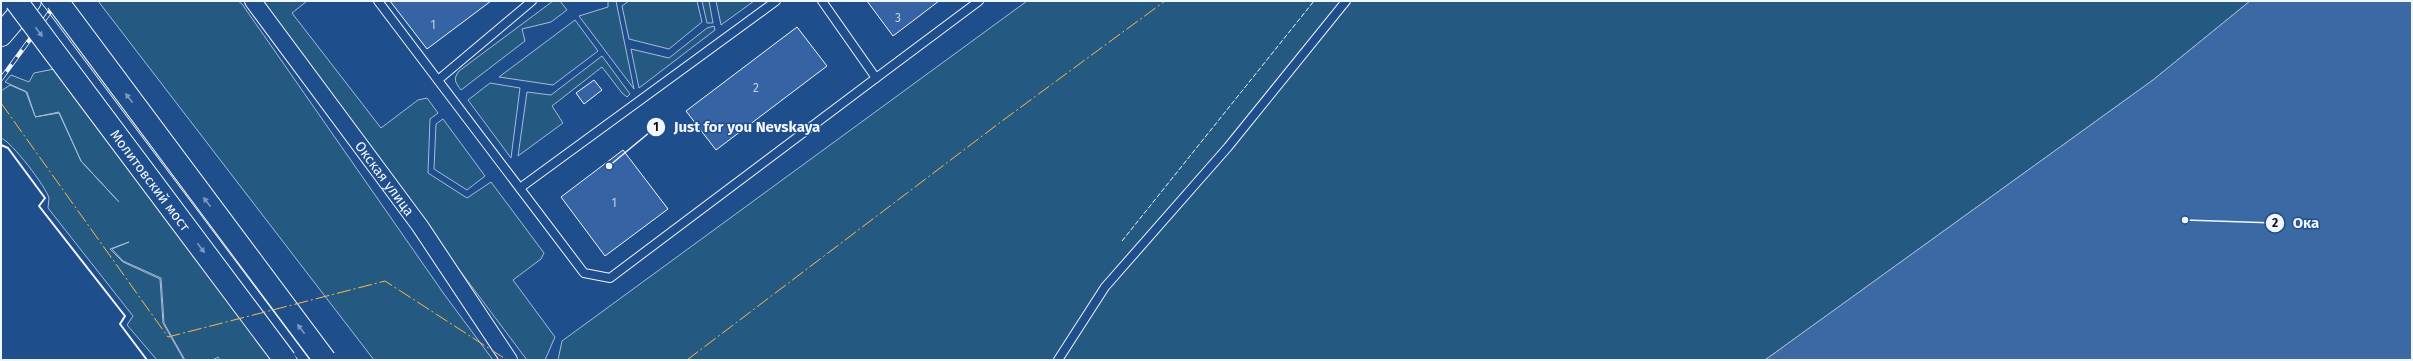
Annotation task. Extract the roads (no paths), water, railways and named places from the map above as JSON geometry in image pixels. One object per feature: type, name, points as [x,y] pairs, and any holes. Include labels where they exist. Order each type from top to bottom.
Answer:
[{"type":"main road","name":"Молитовский мост","points":[[16,1],[285,360]]},
{"type":"main road","points":[[1,35],[30,1]]},
{"type":"main road","points":[[57,1],[325,360]]},
{"type":"street","name":"Окская улица","points":[[253,1],[420,226],[509,360]]},
{"type":"lane","points":[[378,1],[584,273],[610,278],[978,1]]},
{"type":"lane","points":[[438,80],[532,1]]},
{"type":"lane","points":[[520,188],[776,1]]},
{"type":"lane","points":[[822,1],[876,78]]},
{"type":"lane","points":[[1058,360],[1105,287],[1228,147],[1346,1]]},
{"type":"tram line","points":[[29,1],[298,360]]},
{"type":"tram line","points":[[40,1],[310,360]]},
{"type":"railway","points":[[1,79],[58,1]]},
{"type":"place","name":"Just for you Nevskaya","points":[[609,166]]},
{"type":"place","name":"Ока","points":[[2185,220]]}]
